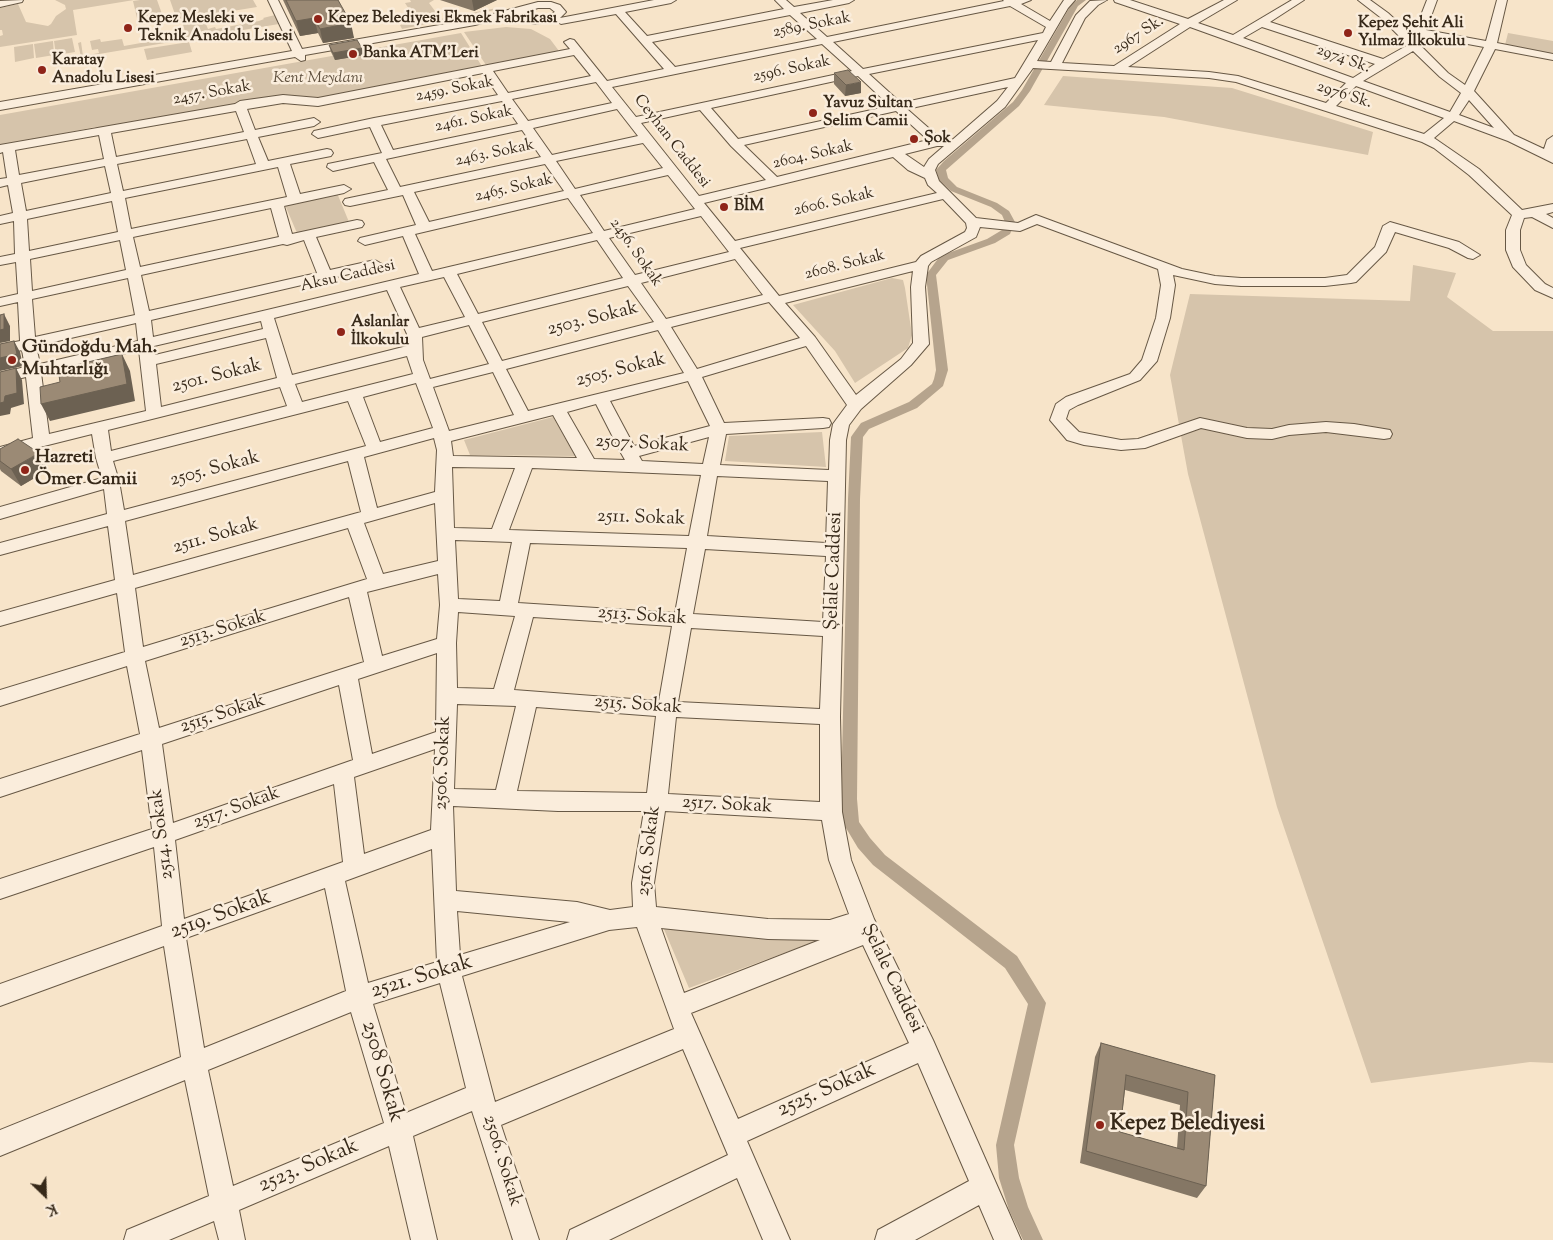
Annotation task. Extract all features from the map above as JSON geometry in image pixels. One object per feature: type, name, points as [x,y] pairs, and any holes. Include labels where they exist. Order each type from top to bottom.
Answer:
[{"type":"street","points":[[0,4],[18,0]]},
{"type":"street","points":[[273,0],[300,56]]},
{"type":"street","points":[[529,14],[542,0]]},
{"type":"street","points":[[563,29],[565,0]]},
{"type":"street","points":[[529,14],[563,29],[640,3],[671,0]]},
{"type":"street","points":[[780,0],[858,73],[937,142],[955,143]]},
{"type":"street","points":[[644,40],[849,0]]},
{"type":"street","name":"2589. Sokak","points":[[602,82],[672,71],[1010,1],[1026,0]]},
{"type":"street","points":[[921,265],[926,259],[971,234],[974,228],[972,222],[933,182],[930,175],[933,162],[1004,100],[1019,81],[1064,6],[1070,0]]},
{"type":"street","points":[[1054,67],[1080,17],[1094,3],[1102,0]]},
{"type":"street","name":"2974 Sk.","points":[[1119,0],[1512,138],[1550,158]]},
{"type":"street","name":"2967 Sk.","points":[[1115,70],[1189,23],[1230,0]]},
{"type":"street","points":[[1234,39],[1299,0]]},
{"type":"street","points":[[1363,0],[1384,15],[1414,45],[1436,48],[1491,45],[1553,57]]},
{"type":"street","points":[[1328,108],[1354,82],[1414,45],[1432,0]]},
{"type":"street","points":[[1426,139],[1452,117],[1468,92],[1491,45],[1502,0]]},
{"type":"street","points":[[1010,1],[1050,30]]},
{"type":"street","points":[[0,106],[482,26],[529,14],[551,5],[559,9],[563,29]]},
{"type":"street","points":[[618,10],[672,71]]},
{"type":"street","name":"Ceyhan Caddesi","points":[[529,14],[563,29],[602,82],[700,206],[774,299],[810,340],[855,405]]},
{"type":"street","points":[[1262,23],[1383,63]]},
{"type":"street","points":[[1396,27],[1420,32],[1436,48],[1444,74],[1468,92],[1512,138]]},
{"type":"street","name":"2457. Sokak","points":[[4,148],[240,105],[283,99],[318,102],[486,70],[563,29]]},
{"type":"street","name":"2596. Sokak","points":[[633,121],[1050,30]]},
{"type":"street","points":[[0,112],[300,56]]},
{"type":"street","name":"2976 Sk.","points":[[1029,64],[1209,75],[1238,79],[1426,139],[1438,145],[1474,172],[1520,214]]},
{"type":"street","name":"2456. Sokak","points":[[486,70],[570,194],[602,235],[662,324],[693,375],[719,429]]},
{"type":"street","points":[[735,143],[1019,81]]},
{"type":"street","name":"2459. Sokak","points":[[316,128],[361,125],[505,96],[602,82]]},
{"type":"street","points":[[985,88],[1004,100]]},
{"type":"street","points":[[345,96],[361,125]]},
{"type":"street","name":"2506. Sokak","points":[[304,101],[350,202],[357,224],[375,264],[415,341],[415,360],[442,435],[445,450],[444,495],[449,605],[446,643],[447,696],[444,737],[442,836],[449,970],[484,1106],[526,1240]]},
{"type":"street","points":[[240,105],[263,166]]},
{"type":"street","name":"2461. Sokak","points":[[333,166],[621,105]]},
{"type":"street","points":[[703,106],[735,143],[775,182]]},
{"type":"street","points":[[374,122],[384,156],[401,191],[424,227]]},
{"type":"street","points":[[6,181],[251,134],[316,128]]},
{"type":"street","points":[[104,131],[143,317],[154,413]]},
{"type":"street","name":"2463. Sokak","points":[[350,202],[647,138]]},
{"type":"street","points":[[1550,158],[1553,140]]},
{"type":"street","name":"2604. Sokak","points":[[700,206],[775,182],[937,142]]},
{"type":"street","points":[[4,148],[6,181],[20,216],[28,343],[42,441]]},
{"type":"street","points":[[0,220],[327,153]]},
{"type":"street","points":[[896,153],[913,167],[930,175]]},
{"type":"street","points":[[283,162],[295,200]]},
{"type":"street","name":"2465. Sokak","points":[[365,241],[672,170]]},
{"type":"street","points":[[0,260],[344,189]]},
{"type":"street","name":"2606. Sokak","points":[[633,281],[735,250],[945,195]]},
{"type":"street","points":[[277,204],[287,241]]},
{"type":"street","name":"Aksu Caddesi","points":[[0,378],[602,235],[700,206]]},
{"type":"street","points":[[1553,208],[1535,213],[1520,214],[1514,230],[1513,250],[1520,267],[1537,284],[1553,294]]},
{"type":"street","points":[[1535,213],[1553,224]]},
{"type":"street","points":[[972,222],[1020,227],[1036,219],[1194,276],[1224,280],[1274,282],[1342,281],[1351,279],[1365,267],[1381,248],[1390,226],[1454,245],[1473,255]]},
{"type":"street","points":[[0,302],[287,241],[357,224]]},
{"type":"street","points":[[407,231],[427,277]]},
{"type":"street","points":[[309,236],[325,276]]},
{"type":"street","points":[[0,350],[375,264]]},
{"type":"street","name":"2608. Sokak","points":[[774,299],[921,265]]},
{"type":"street","name":"Şelale Caddesi","points":[[921,265],[918,287],[921,344],[906,362],[855,405],[841,424],[838,440],[830,717],[831,812],[840,860],[866,926],[924,1048],[1008,1240]]},
{"type":"street","points":[[1164,266],[1168,285],[1163,318],[1149,361],[1134,377],[1125,382],[1072,400],[1062,408],[1058,420],[1074,436],[1084,440],[1121,445],[1140,444],[1200,423],[1247,434],[1272,434],[1289,430],[1326,427],[1384,434]]},
{"type":"street","points":[[449,272],[524,418]]},
{"type":"street","name":"2501. Sokak","points":[[0,452],[286,381],[415,341],[473,319],[633,281]]},
{"type":"street","points":[[1537,284],[1553,282]]},
{"type":"street","points":[[262,290],[271,332],[296,410]]},
{"type":"street","name":"2503. Sokak","points":[[104,458],[354,395],[498,366],[662,324],[774,299]]},
{"type":"street","points":[[147,362],[271,332]]},
{"type":"street","name":"2505. Sokak","points":[[0,549],[355,454],[524,418],[693,375],[810,340]]},
{"type":"street","points":[[354,395],[375,449]]},
{"type":"street","points":[[601,398],[633,460],[719,429],[823,423]]},
{"type":"street","points":[[557,409],[589,464]]},
{"type":"street","name":"2514. Sokak","points":[[99,427],[104,458],[111,481],[135,657],[151,738],[164,835],[174,934],[194,1063],[232,1240]]},
{"type":"street","points":[[710,470],[719,429]]},
{"type":"street","points":[[355,454],[362,517],[377,582]]},
{"type":"street","name":"2507. Sokak","points":[[445,461],[589,464],[633,460],[710,470],[838,476]]},
{"type":"street","points":[[498,536],[526,462]]},
{"type":"street","name":"2516. Sokak","points":[[710,470],[667,708],[656,802],[642,883],[645,916],[677,1007],[730,1135],[777,1240]]},
{"type":"street","points":[[0,513],[111,481]]},
{"type":"street","name":"2511. Sokak","points":[[0,619],[444,495]]},
{"type":"street","name":"2511. Sokak","points":[[446,534],[697,542],[836,550]]},
{"type":"street","points":[[502,697],[517,609],[522,537]]},
{"type":"street","name":"2513. Sokak","points":[[0,698],[357,590],[377,582],[447,565]]},
{"type":"street","points":[[357,590],[374,666]]},
{"type":"street","name":"2513. Sokak","points":[[449,605],[834,630]]},
{"type":"street","name":"2515. Sokak","points":[[0,788],[446,643]]},
{"type":"street","points":[[347,674],[364,764]]},
{"type":"street","name":"2515. Sokak","points":[[447,696],[502,697],[830,717]]},
{"type":"street","points":[[504,800],[528,699]]},
{"type":"street","name":"2517. Sokak","points":[[0,889],[164,835],[444,737]]},
{"type":"street","name":"2508 Sokak","points":[[343,771],[344,871],[359,997],[398,1128],[424,1240]]},
{"type":"street","name":"2517. Sokak","points":[[442,797],[504,800],[656,802],[831,812]]},
{"type":"street","name":"2519. Sokak","points":[[0,995],[442,836]]},
{"type":"street","points":[[446,900],[577,912],[609,920]]},
{"type":"street","name":"2521. Sokak","points":[[0,1143],[359,997],[609,920],[645,916],[768,929],[830,930],[866,926]]},
{"type":"street","points":[[677,1007],[866,926]]},
{"type":"street","name":"2523. Sokak","points":[[137,1240],[398,1128],[484,1106],[688,1034]]},
{"type":"street","name":"2525. Sokak","points":[[730,1135],[924,1048]]},
{"type":"street","points":[[580,1240],[742,1162]]},
{"type":"street","points":[[888,1240],[985,1187]]},
{"type":"green space","points":[[55,0],[134,0],[73,10],[77,35],[0,47],[0,36],[3,35],[2,30],[0,30],[0,8],[18,4],[26,22],[48,26],[56,16],[66,9],[65,5]]},
{"type":"green space","points":[[157,0],[162,14],[137,18],[133,1]]},
{"type":"green space","points":[[170,0],[253,0],[257,7],[177,20]]},
{"type":"green space","points":[[410,0],[434,0],[429,3],[441,19],[500,9],[402,29],[400,25],[417,21],[405,3],[411,2]]},
{"type":"green space","points":[[275,15],[279,24],[81,57],[78,43],[81,42],[83,56],[99,53],[98,49],[92,50],[90,41],[100,39],[101,42],[122,39],[124,46],[186,35],[182,21],[203,17],[208,29],[215,27],[216,29],[259,21]]},
{"type":"green space","points":[[506,27],[531,29],[550,39],[559,51],[486,65],[464,32]]},
{"type":"green space","name":"Kent Meydanı","points":[[461,33],[483,68],[317,100],[283,96],[106,129],[95,127],[0,146],[0,115]]},
{"type":"green space","points":[[1508,33],[1553,41],[1553,54],[1505,45]]},
{"type":"green space","points":[[72,38],[75,52],[56,55],[54,41]]},
{"type":"green space","points":[[53,41],[54,55],[36,58],[34,44]]},
{"type":"green space","points":[[189,42],[192,52],[147,60],[144,49]]},
{"type":"green space","points":[[33,44],[34,58],[15,62],[14,47]]},
{"type":"green space","points":[[1063,76],[1232,88],[1373,132],[1368,155],[1164,117],[1044,105]]},
{"type":"green space","points":[[337,193],[349,222],[297,233],[285,205]]},
{"type":"green space","points":[[1413,265],[1456,273],[1447,297],[1493,331],[1553,331],[1553,1063],[1530,1062],[1371,1083],[1277,807],[1188,474],[1170,375],[1190,294],[1410,301]]},
{"type":"green space","points":[[892,278],[903,280],[905,288],[912,335],[908,348],[855,383],[835,351],[793,305]]},
{"type":"green space","points":[[553,417],[575,456],[470,455],[464,440]]},
{"type":"green space","points":[[822,432],[826,467],[725,461],[729,436]]},
{"type":"green space","points":[[663,927],[722,934],[833,935],[689,988]]},
{"type":"building","points":[[286,0],[338,0],[351,23],[320,29],[314,18],[296,21]]},
{"type":"building","points":[[357,40],[362,48],[333,53],[329,45]]},
{"type":"building","points":[[848,70],[861,82],[846,85],[834,73]]},
{"type":"building","points":[[4,314],[4,329],[0,330],[0,315]]},
{"type":"building","points":[[14,341],[17,354],[0,358],[0,344]]},
{"type":"building","points":[[122,354],[127,384],[41,404],[40,387],[60,382],[58,369]]},
{"type":"building","points":[[16,368],[17,393],[5,396],[4,402],[0,403],[0,372]]},
{"type":"building","points":[[18,439],[39,453],[11,469],[0,461],[0,449]]},
{"type":"building","name":"Kepez Belediyesi","points":[[1101,1043],[1215,1075],[1206,1186],[1086,1151]],"holes":[[[1126,1075],[1188,1092],[1184,1150],[1120,1132]]]},
{"type":"waterway","points":[[1033,1240],[1019,1210],[1009,1178],[1005,1145],[1037,1003],[1011,962],[879,860],[864,843],[851,823],[849,799],[854,499],[857,437],[865,426],[913,405],[937,386],[940,379],[942,370],[931,275],[944,258],[991,241],[1006,232],[1010,222],[1006,213],[994,205],[954,189],[943,179],[941,170],[1016,104],[1026,91],[1075,5],[1082,0]]},
{"type":"place","name":"Kepez Belediyesi Ekmek Fabrikası","points":[[318,19]]},
{"type":"place","name":"Kepez Mesleki ve Teknik Anadolu Lisesi","points":[[128,28]]},
{"type":"place","name":"Kepez Şehit Ali Yılmaz İlkokulu","points":[[1348,33]]},
{"type":"place","name":"Banka ATM'Leri","points":[[353,54]]},
{"type":"place","name":"Karatay Anadolu Lisesi","points":[[42,70]]},
{"type":"place","name":"Yavuz Sultan Selim Camii","points":[[813,113]]},
{"type":"place","name":"Şok","points":[[914,139]]},
{"type":"place","name":"BİM","points":[[724,207]]},
{"type":"place","name":"Aslanlar İlkokulu","points":[[341,332]]},
{"type":"place","name":"Gündoğdu Mah. Muhtarlığı","points":[[12,360]]},
{"type":"place","name":"Hazreti Ömer Camii","points":[[25,470]]},
{"type":"place","name":"Kepez Belediyesi","points":[[1100,1125]]}]
